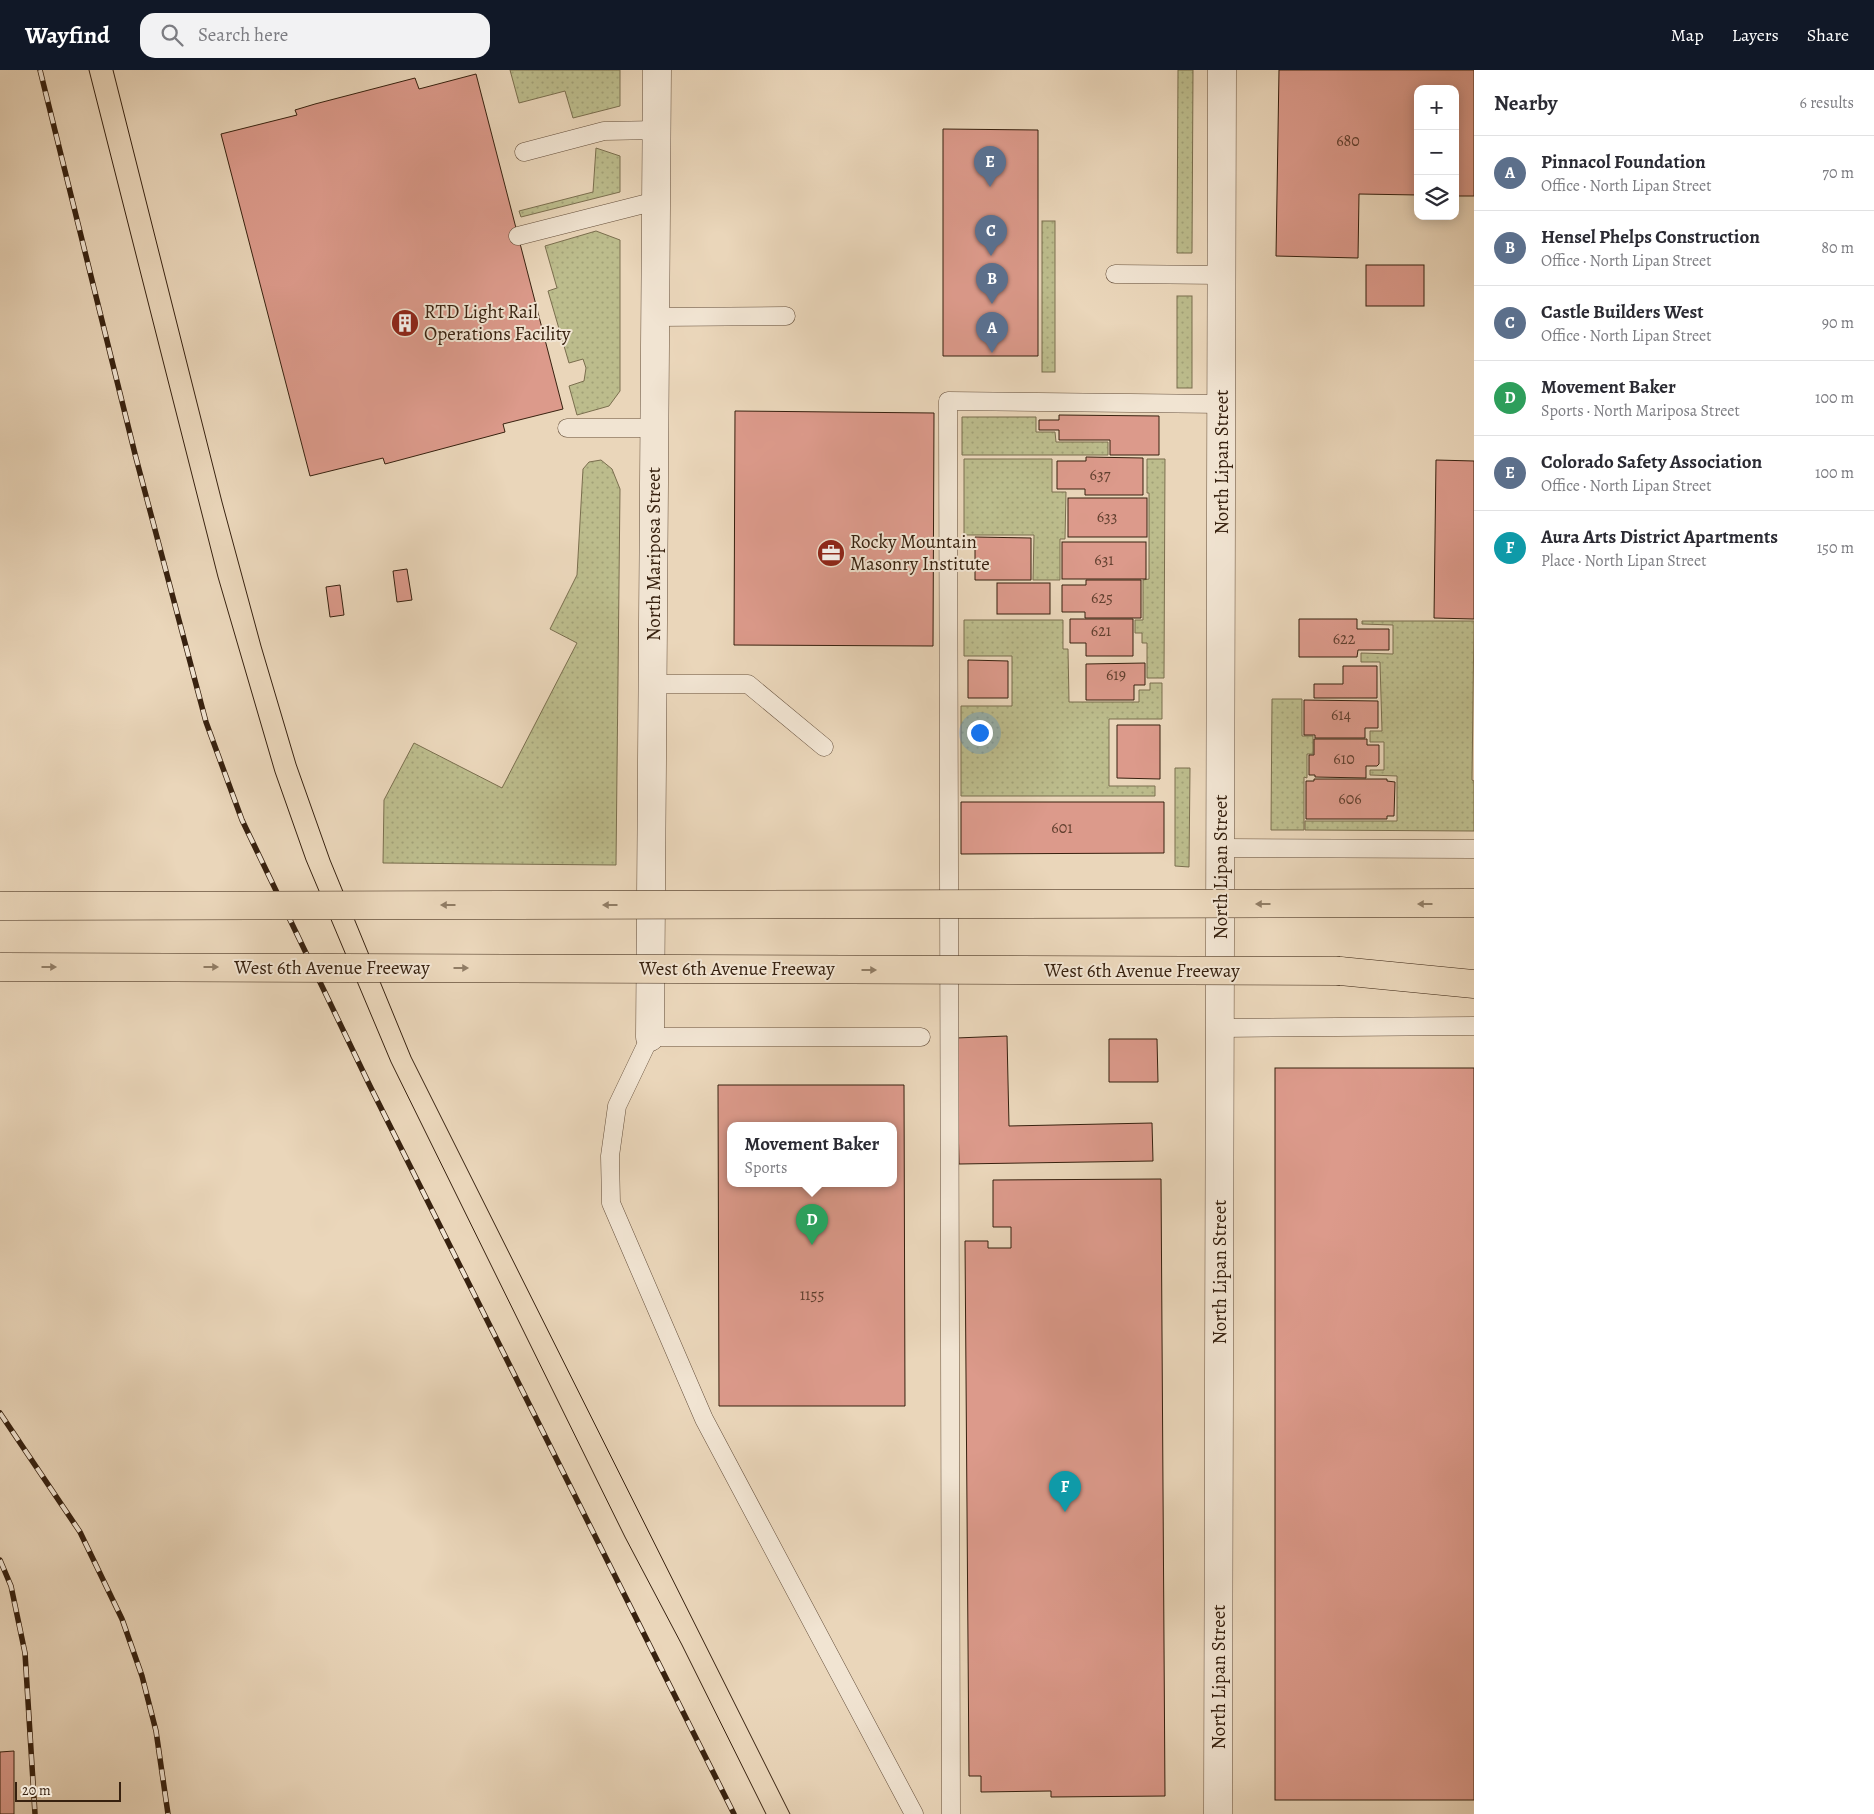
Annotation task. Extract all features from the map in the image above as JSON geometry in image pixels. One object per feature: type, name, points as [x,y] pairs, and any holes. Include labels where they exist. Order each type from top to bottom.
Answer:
[{"type":"highway","points":[[0,906],[1474,904]]},
{"type":"highway","name":"West 6th Avenue Freeway","points":[[0,966],[1474,972]]},
{"type":"highway","points":[[1340,971],[1474,984]]},
{"type":"street","name":"North Mariposa Street","points":[[650,1037],[657,70]]},
{"type":"street","name":"North Lipan Street","points":[[1218,1814],[1222,70]]},
{"type":"lane","points":[[524,152],[604,131],[657,130]]},
{"type":"lane","points":[[518,236],[656,201]]},
{"type":"lane","points":[[1115,274],[1222,275]]},
{"type":"lane","points":[[656,317],[786,316]]},
{"type":"lane","points":[[951,1814],[948,401],[1222,404]]},
{"type":"lane","points":[[566,428],[654,428]]},
{"type":"lane","points":[[654,684],[748,684],[824,746]]},
{"type":"lane","points":[[1221,848],[1474,849]]},
{"type":"lane","points":[[652,894],[1221,894]]},
{"type":"lane","points":[[1221,1028],[1474,1026]]},
{"type":"lane","points":[[914,1814],[704,1419],[610,1203],[610,1156],[617,1106],[650,1037],[922,1037]]},
{"type":"green space","points":[[510,70],[620,70],[620,106],[573,118],[565,91],[519,103]]},
{"type":"green space","points":[[1178,70],[1193,70],[1192,253],[1177,253]]},
{"type":"green space","points":[[596,148],[620,156],[620,192],[521,217],[519,211],[593,192]]},
{"type":"green space","points":[[1042,221],[1055,221],[1055,372],[1042,372]]},
{"type":"green space","points":[[596,231],[620,240],[620,391],[609,406],[577,415],[569,386],[584,381],[586,368],[583,359],[569,363],[548,291],[557,288],[545,246]]},
{"type":"green space","points":[[1177,296],[1192,296],[1192,388],[1177,388]]},
{"type":"green space","points":[[962,417],[1036,417],[1036,432],[1055,432],[1056,442],[1108,442],[1108,455],[962,455]]},
{"type":"green space","points":[[964,459],[1052,459],[1052,492],[1066,492],[1065,539],[1060,539],[1060,580],[1033,580],[1034,535],[964,535]]},
{"type":"green space","points":[[1147,459],[1165,459],[1164,678],[1147,678],[1147,643],[1142,643],[1142,633],[1135,633],[1135,620],[1143,620],[1143,580],[1149,579]]},
{"type":"green space","points":[[601,460],[612,469],[620,489],[616,865],[383,863],[384,800],[414,743],[502,788],[577,643],[550,629],[577,575],[583,469],[589,462]]},
{"type":"green space","points":[[964,620],[1063,620],[1063,649],[1068,649],[1069,702],[1139,702],[1139,690],[1150,690],[1150,683],[1162,683],[1162,719],[1109,719],[1109,786],[1155,786],[1155,796],[961,796],[961,706],[1012,706],[1012,656],[964,656]]},
{"type":"green space","points":[[1362,621],[1474,621],[1472,780],[1474,781],[1474,831],[1305,830],[1305,821],[1397,821],[1397,776],[1370,775],[1370,770],[1384,770],[1384,742],[1370,742],[1370,731],[1382,731],[1380,662],[1361,662],[1361,653],[1393,654],[1393,625],[1362,624]]},
{"type":"green space","points":[[1272,699],[1302,699],[1302,736],[1313,736],[1313,754],[1307,754],[1307,778],[1304,777],[1304,830],[1271,830]]},
{"type":"green space","points":[[1175,768],[1190,768],[1189,867],[1175,866]]},
{"type":"building","points":[[1279,70],[1474,70],[1474,196],[1459,196],[1459,85],[1414,85],[1414,195],[1359,194],[1358,258],[1276,256]]},
{"type":"building","name":"RTD Light Rail Operations Facility","points":[[476,74],[563,409],[503,424],[505,432],[385,464],[383,458],[310,476],[221,134],[297,115],[295,110],[415,78],[419,89]]},
{"type":"building","points":[[943,129],[1038,130],[1038,356],[943,356]]},
{"type":"building","points":[[1366,265],[1424,265],[1424,306],[1366,306]]},
{"type":"building","points":[[735,411],[934,413],[933,646],[734,645]]},
{"type":"building","points":[[1059,415],[1159,416],[1159,455],[1110,455],[1110,440],[1059,440],[1059,430],[1039,430],[1039,420],[1059,420]]},
{"type":"building","points":[[1086,457],[1143,458],[1143,495],[1085,495],[1085,489],[1057,489],[1057,461],[1086,461]]},
{"type":"building","points":[[1436,460],[1474,461],[1474,619],[1434,618]]},
{"type":"building","points":[[1068,498],[1147,498],[1147,537],[1068,537]]},
{"type":"building","points":[[975,537],[1031,538],[1031,580],[975,580]]},
{"type":"building","points":[[1062,542],[1146,542],[1146,579],[1062,579]]},
{"type":"building","points":[[407,569],[412,600],[397,602],[393,571]]},
{"type":"building","points":[[1086,580],[1141,580],[1141,618],[1085,618],[1085,612],[1062,612],[1062,585],[1086,585]]},
{"type":"building","points":[[997,583],[1050,583],[1050,614],[997,614]]},
{"type":"building","points":[[340,585],[344,615],[330,617],[326,587]]},
{"type":"building","points":[[1070,619],[1133,619],[1133,656],[1086,656],[1086,643],[1070,643]]},
{"type":"building","points":[[1299,619],[1357,619],[1357,629],[1389,629],[1389,650],[1358,650],[1357,657],[1299,657]]},
{"type":"building","points":[[968,660],[1008,661],[1008,698],[968,698]]},
{"type":"building","points":[[1145,663],[1145,685],[1134,685],[1134,700],[1086,700],[1086,664]]},
{"type":"building","points":[[1343,666],[1377,666],[1377,698],[1314,698],[1314,684],[1343,684]]},
{"type":"building","points":[[1304,700],[1378,701],[1378,728],[1365,728],[1365,738],[1315,738],[1315,735],[1304,735]]},
{"type":"building","points":[[1117,725],[1160,725],[1160,779],[1117,778]]},
{"type":"building","points":[[1314,739],[1367,739],[1367,745],[1379,745],[1379,764],[1377,766],[1366,766],[1366,778],[1315,777],[1315,775],[1309,775],[1309,755],[1314,755]]},
{"type":"building","points":[[1314,779],[1387,779],[1387,781],[1395,782],[1394,816],[1387,816],[1387,819],[1306,819],[1306,781],[1314,781]]},
{"type":"building","points":[[961,802],[1164,802],[1164,853],[961,854]]},
{"type":"building","points":[[1007,1036],[1009,1126],[1152,1123],[1153,1161],[959,1164],[956,1038]]},
{"type":"building","points":[[1109,1039],[1157,1039],[1158,1082],[1109,1082]]},
{"type":"building","points":[[1275,1068],[1474,1068],[1474,1800],[1275,1800]]},
{"type":"building","points":[[718,1085],[904,1085],[905,1406],[719,1406]]},
{"type":"building","points":[[1161,1179],[1165,1796],[1051,1797],[1051,1791],[981,1792],[981,1776],[969,1776],[965,1241],[988,1241],[988,1248],[1011,1248],[1011,1227],[993,1227],[993,1180]]},
{"type":"building","points":[[14,1751],[14,1814],[0,1814],[0,1752]]},
{"type":"tram line","points":[[89,70],[218,577],[275,772],[306,860],[391,1062],[625,1537],[682,1645],[766,1814]]},
{"type":"tram line","points":[[113,70],[222,502],[261,646],[296,764],[330,860],[411,1057],[790,1814]]},
{"type":"railway","points":[[40,70],[136,458],[206,722],[242,820],[370,1086],[734,1814]]},
{"type":"railway","points":[[0,1413],[80,1532],[122,1619],[142,1676],[156,1731],[168,1814]]},
{"type":"railway","points":[[0,1560],[11,1586],[25,1653],[35,1814]]},
{"type":"place","name":"Colorado Safety Association","points":[[990,187]]},
{"type":"place","name":"Castle Builders West","points":[[991,256]]},
{"type":"place","name":"Hensel Phelps Construction","points":[[992,304]]},
{"type":"place","name":"RTD Light Rail Operations Facility","points":[[405,323]]},
{"type":"place","name":"Pinnacol Foundation","points":[[992,353]]},
{"type":"place","name":"Rocky Mountain Masonry Institute","points":[[831,553]]},
{"type":"place","name":"Movement Baker","points":[[812,1245]]},
{"type":"place","name":"Aura Arts District Apartments","points":[[1065,1512]]}]
